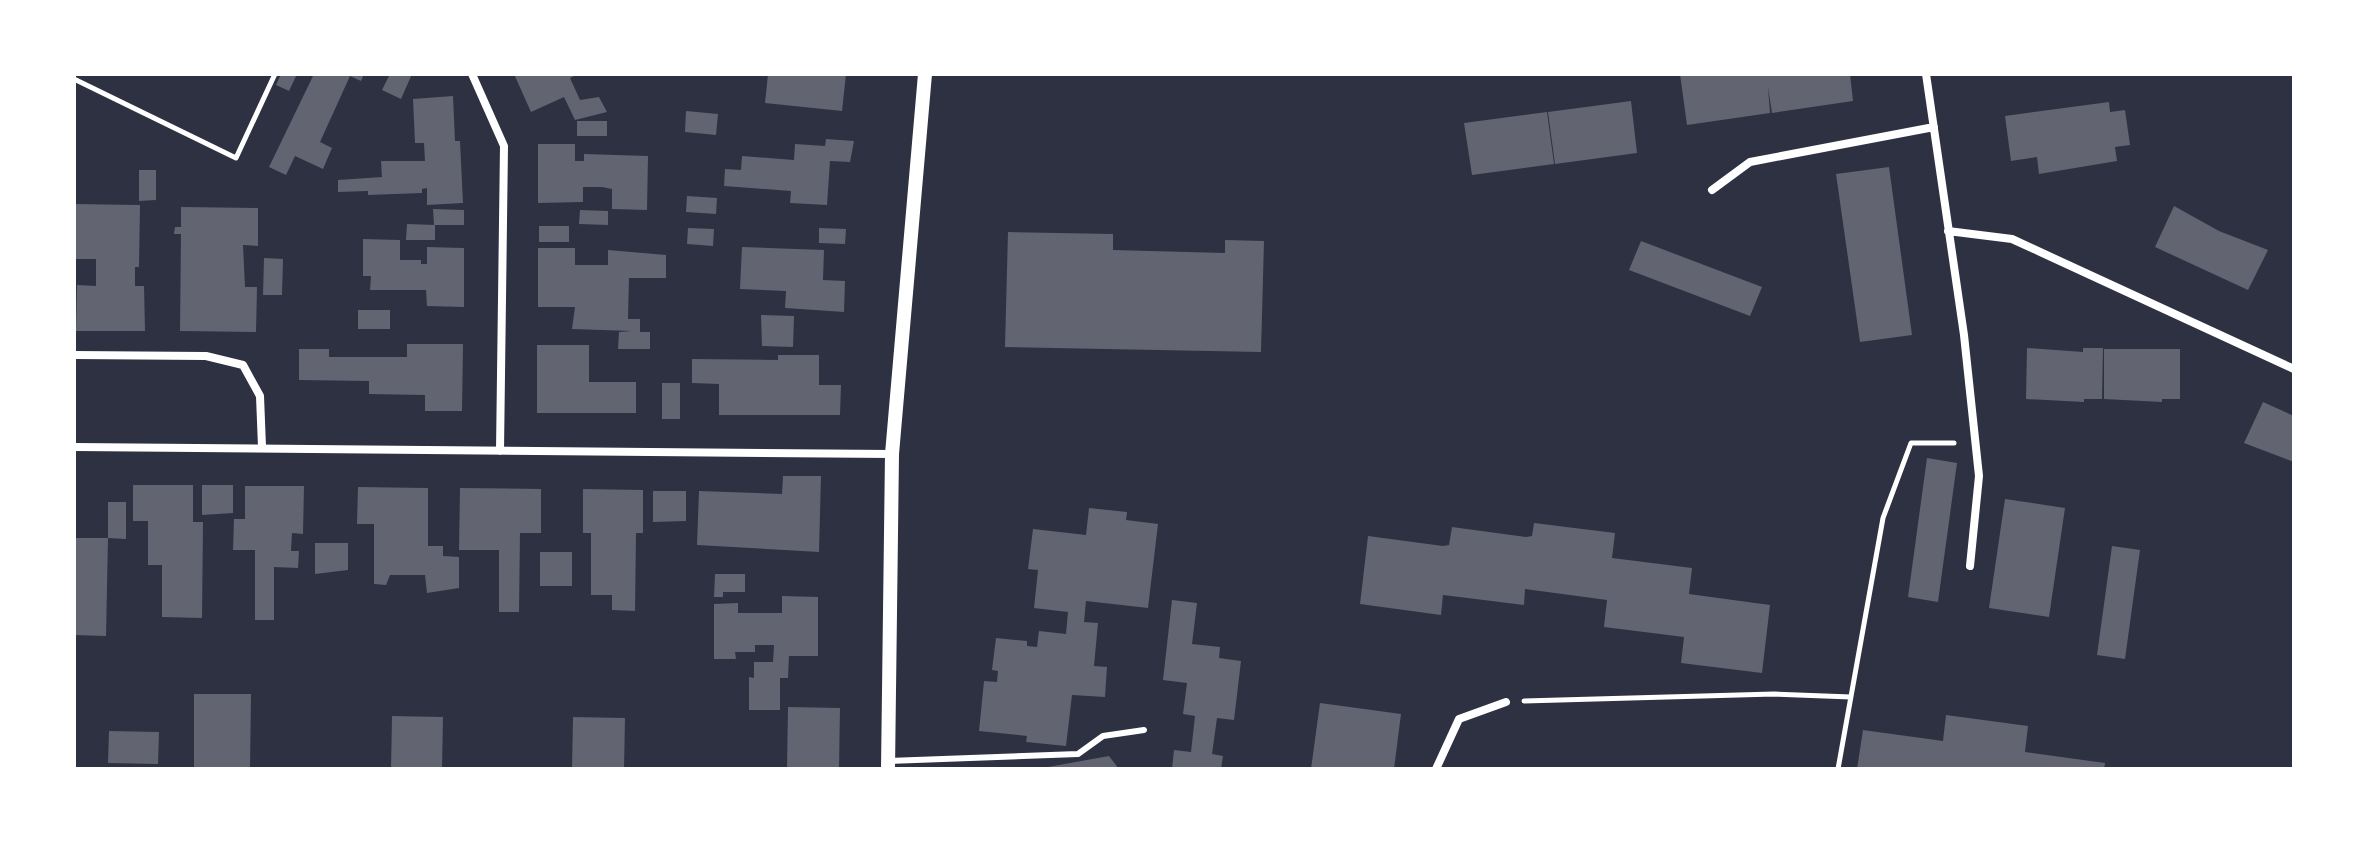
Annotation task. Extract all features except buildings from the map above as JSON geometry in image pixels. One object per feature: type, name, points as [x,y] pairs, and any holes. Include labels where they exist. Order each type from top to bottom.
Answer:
[{"type":"street","points":[[472,74],[504,146],[500,451]]},
{"type":"street","points":[[888,765],[892,454],[925,74]]},
{"type":"street","points":[[1926,74],[1964,335],[1979,476],[1970,566]]},
{"type":"street","points":[[1712,190],[1750,162],[1934,127]]},
{"type":"street","points":[[1948,231],[2012,239],[2294,369]]},
{"type":"street","points":[[74,355],[206,356],[243,365],[260,396],[262,447]]},
{"type":"street","points":[[74,447],[892,454]]},
{"type":"street","points":[[1436,769],[1459,719],[1506,702]]},
{"type":"lane","points":[[888,765],[1078,754],[1103,736],[1144,730]]},
{"type":"path","points":[[74,79],[236,158],[275,74]]},
{"type":"path","points":[[1838,769],[1883,518],[1911,443],[1975,444]]},
{"type":"path","points":[[1506,702],[1774,694],[1851,697]]}]
